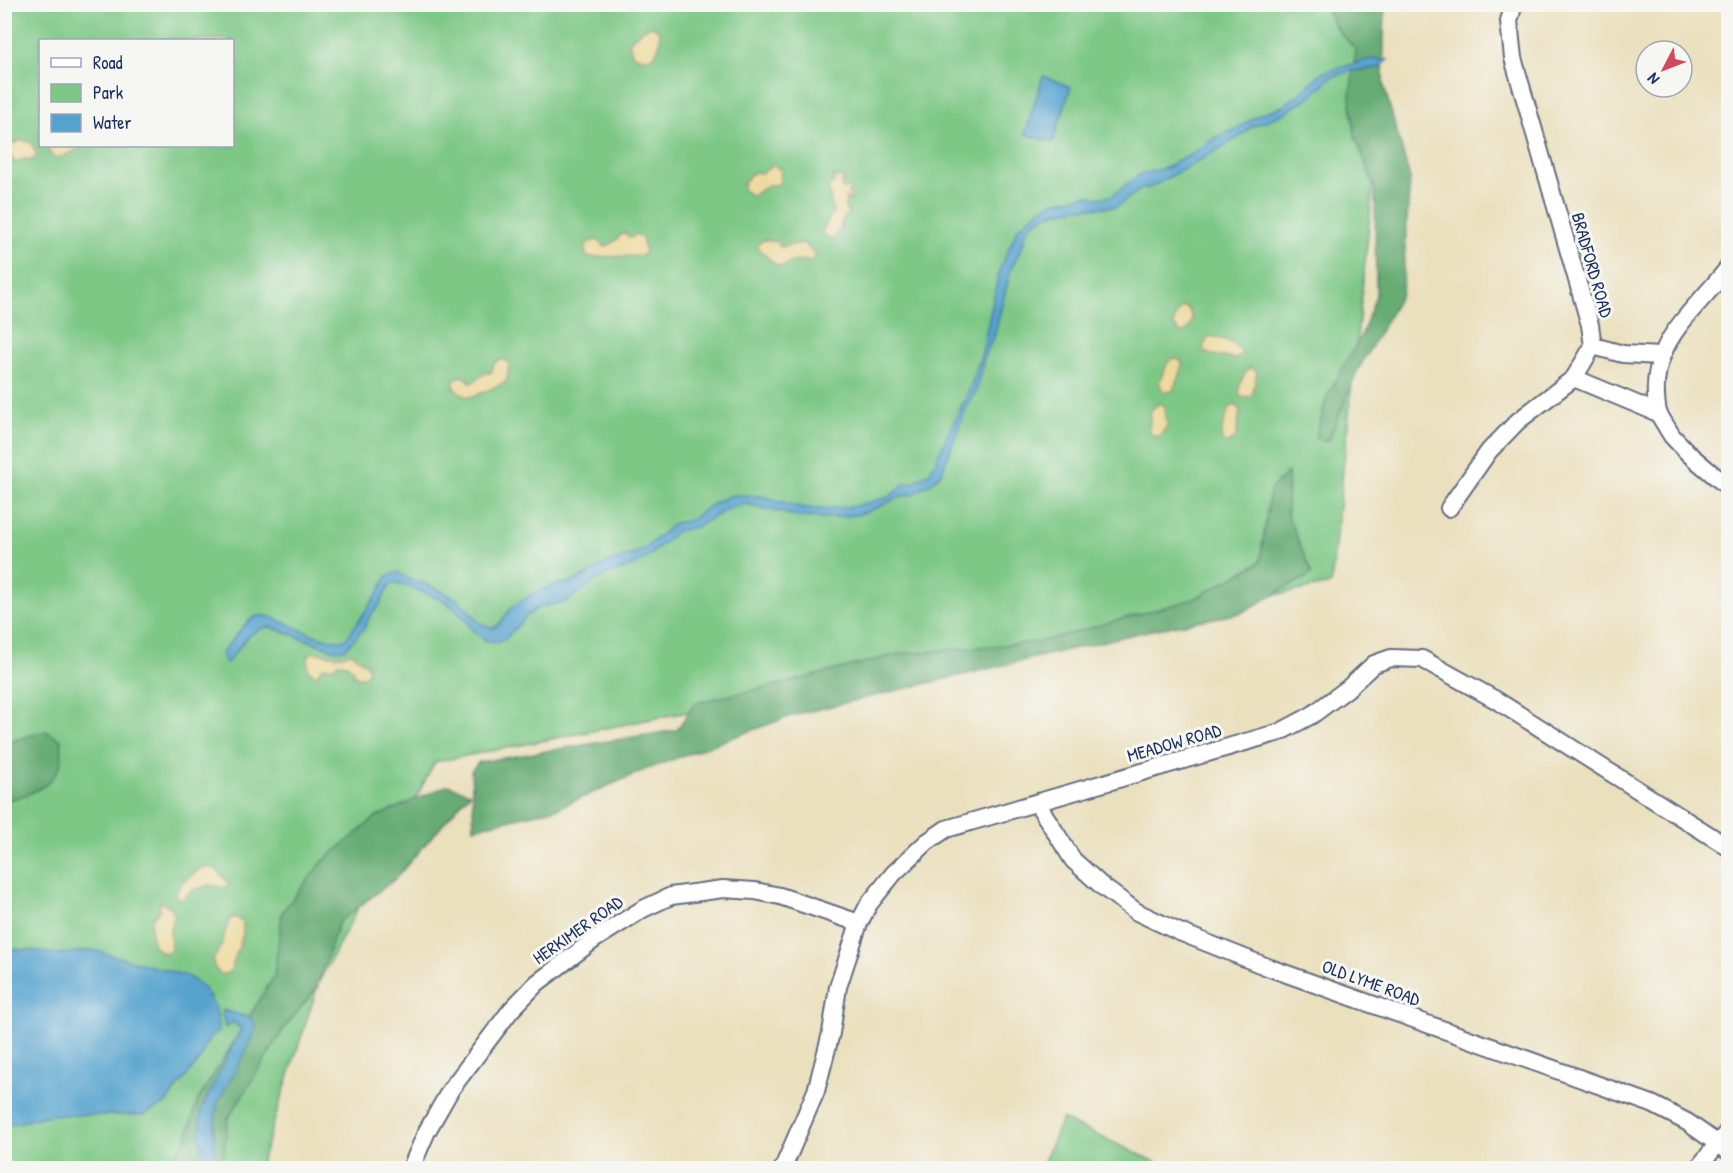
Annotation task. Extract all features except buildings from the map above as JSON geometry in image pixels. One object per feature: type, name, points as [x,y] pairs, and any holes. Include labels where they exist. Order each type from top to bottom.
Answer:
[{"type":"street","name":"BRADFORD ROAD","points":[[1514,4],[1509,21],[1513,58],[1590,325],[1593,346],[1574,378]]},
{"type":"street","points":[[1728,268],[1687,316],[1660,356],[1654,393],[1658,413],[1672,436],[1728,487]]},
{"type":"street","points":[[1593,346],[1623,354],[1660,356]]},
{"type":"street","points":[[1449,508],[1496,444],[1518,422],[1574,378],[1658,413]]},
{"type":"street","name":"MEADOW ROAD","points":[[783,1168],[816,1091],[831,1033],[838,987],[859,923],[869,904],[894,873],[927,842],[946,829],[1280,732],[1312,714],[1347,689],[1374,664],[1391,658],[1422,659],[1496,700],[1728,847]]},
{"type":"street","name":"OLD LYME ROAD","points":[[1037,803],[1073,860],[1103,887],[1137,912],[1177,931],[1270,968],[1652,1104],[1725,1142]]},
{"type":"street","name":"HERKIMER ROAD","points":[[411,1168],[427,1131],[451,1089],[512,1010],[537,983],[595,939],[643,909],[671,896],[723,889],[755,891],[780,896],[859,923]]},
{"type":"street","points":[[1698,1168],[1725,1142]]},
{"type":"green space","points":[[5,5],[1375,5],[1376,159],[1331,584],[435,762],[319,982],[259,1168],[5,1168]]},
{"type":"green space","points":[[1325,5],[1385,5],[1383,83],[1410,178],[1402,293],[1357,372],[1328,442],[1315,438],[1328,394],[1363,332],[1376,295],[1375,188],[1355,136],[1350,96],[1356,50],[1335,27]]},
{"type":"green space","points":[[1288,472],[1287,514],[1312,574],[1241,613],[1147,631],[794,715],[642,771],[558,808],[474,828],[471,771],[479,762],[677,730],[695,703],[898,654],[1039,642],[1194,599],[1260,562],[1270,490]]},
{"type":"green space","points":[[45,731],[61,740],[62,761],[57,772],[52,779],[38,789],[5,801],[5,743]]},
{"type":"green space","points":[[448,785],[470,793],[395,879],[339,922],[316,989],[285,1027],[228,1119],[222,1168],[166,1168],[186,1139],[198,1100],[274,976],[282,912],[322,862],[376,817]]},
{"type":"green space","points":[[1062,1119],[1169,1168],[1041,1168]]},
{"type":"sand","points":[[650,26],[655,27],[660,33],[657,51],[654,55],[645,58],[632,54],[629,42]]},
{"type":"sand","points":[[22,140],[31,143],[37,155],[34,159],[23,159],[15,163],[8,152],[8,146]]},
{"type":"sand","points":[[47,147],[83,147],[56,158],[50,154]]},
{"type":"sand","points":[[774,165],[781,171],[780,182],[776,185],[768,185],[752,196],[743,190],[743,184],[750,175],[755,172],[762,173]]},
{"type":"sand","points":[[832,177],[846,180],[841,183],[841,186],[843,189],[849,188],[848,193],[852,196],[851,201],[846,198],[845,208],[849,214],[845,216],[840,226],[843,230],[838,231],[833,239],[823,235],[823,230],[833,212],[828,188],[836,181]]},
{"type":"sand","points":[[623,233],[627,233],[631,238],[636,234],[642,238],[645,252],[641,256],[587,257],[585,250],[587,243],[596,240],[605,247]]},
{"type":"sand","points":[[764,240],[778,242],[780,247],[804,243],[816,255],[812,261],[797,261],[777,266],[757,247]]},
{"type":"sand","points":[[1182,306],[1188,308],[1192,321],[1185,332],[1180,333],[1173,324]]},
{"type":"sand","points":[[1212,336],[1233,344],[1242,354],[1236,359],[1203,351],[1207,338]]},
{"type":"sand","points":[[1173,358],[1182,363],[1181,372],[1173,391],[1163,392],[1159,382],[1168,362]]},
{"type":"sand","points":[[502,359],[509,363],[507,380],[504,383],[475,396],[467,397],[454,388],[454,381],[461,376],[471,383],[486,373],[491,373],[495,362]]},
{"type":"sand","points":[[1250,367],[1257,372],[1252,396],[1240,396],[1240,384]]},
{"type":"sand","points":[[1160,403],[1164,405],[1167,426],[1160,435],[1153,436],[1149,431],[1151,410]]},
{"type":"sand","points":[[1236,405],[1240,410],[1236,437],[1229,443],[1223,443],[1221,434],[1224,421],[1229,408]]},
{"type":"sand","points":[[312,652],[337,656],[352,653],[367,665],[369,672],[361,678],[353,675],[353,670],[347,664],[338,663],[334,667],[324,667],[315,676],[308,669],[308,657]]},
{"type":"sand","points":[[203,867],[215,868],[229,884],[224,888],[209,885],[193,890],[179,900],[176,894],[182,882]]},
{"type":"sand","points":[[160,902],[169,906],[175,914],[170,929],[171,949],[166,953],[157,949],[151,935],[152,918],[160,910]]},
{"type":"sand","points":[[235,917],[243,923],[243,934],[231,970],[226,974],[220,974],[214,967],[213,960],[221,946],[229,920]]},
{"type":"water","points":[[1370,59],[1388,60],[1379,68],[1352,71],[1332,77],[1310,97],[1283,114],[1251,127],[1238,138],[1151,187],[1142,189],[1116,207],[1077,208],[1058,212],[1043,217],[1027,228],[1023,245],[1011,269],[994,337],[985,354],[976,392],[968,403],[942,472],[935,480],[914,494],[902,496],[857,515],[827,518],[799,517],[746,504],[728,509],[696,527],[677,531],[647,558],[600,578],[566,602],[540,607],[529,614],[505,639],[495,642],[485,640],[473,631],[466,620],[445,601],[396,583],[389,586],[364,629],[345,649],[334,650],[270,627],[250,636],[226,664],[221,653],[249,621],[261,616],[271,617],[321,637],[334,640],[346,639],[387,576],[398,572],[410,580],[442,591],[460,601],[480,623],[491,628],[497,626],[514,605],[536,592],[575,581],[607,563],[634,554],[647,547],[674,523],[688,521],[714,503],[732,495],[762,496],[800,507],[817,509],[851,507],[889,497],[905,483],[912,483],[930,472],[970,388],[981,356],[1000,268],[1018,228],[1030,217],[1052,202],[1087,195],[1097,198],[1111,196],[1139,175],[1168,167],[1216,137],[1234,130],[1262,113],[1283,106],[1321,73]]},
{"type":"water","points":[[1043,76],[1071,87],[1053,142],[1025,134]]},
{"type":"water","points":[[5,949],[60,954],[93,950],[187,976],[203,987],[213,1003],[218,1017],[219,1031],[211,1037],[201,1058],[165,1104],[144,1115],[50,1115],[5,1126]]},
{"type":"water","points":[[222,1010],[251,1018],[256,1027],[243,1057],[217,1104],[214,1130],[215,1153],[211,1168],[203,1168],[205,1163],[200,1136],[201,1110],[241,1029],[233,1022],[225,1028]]}]
